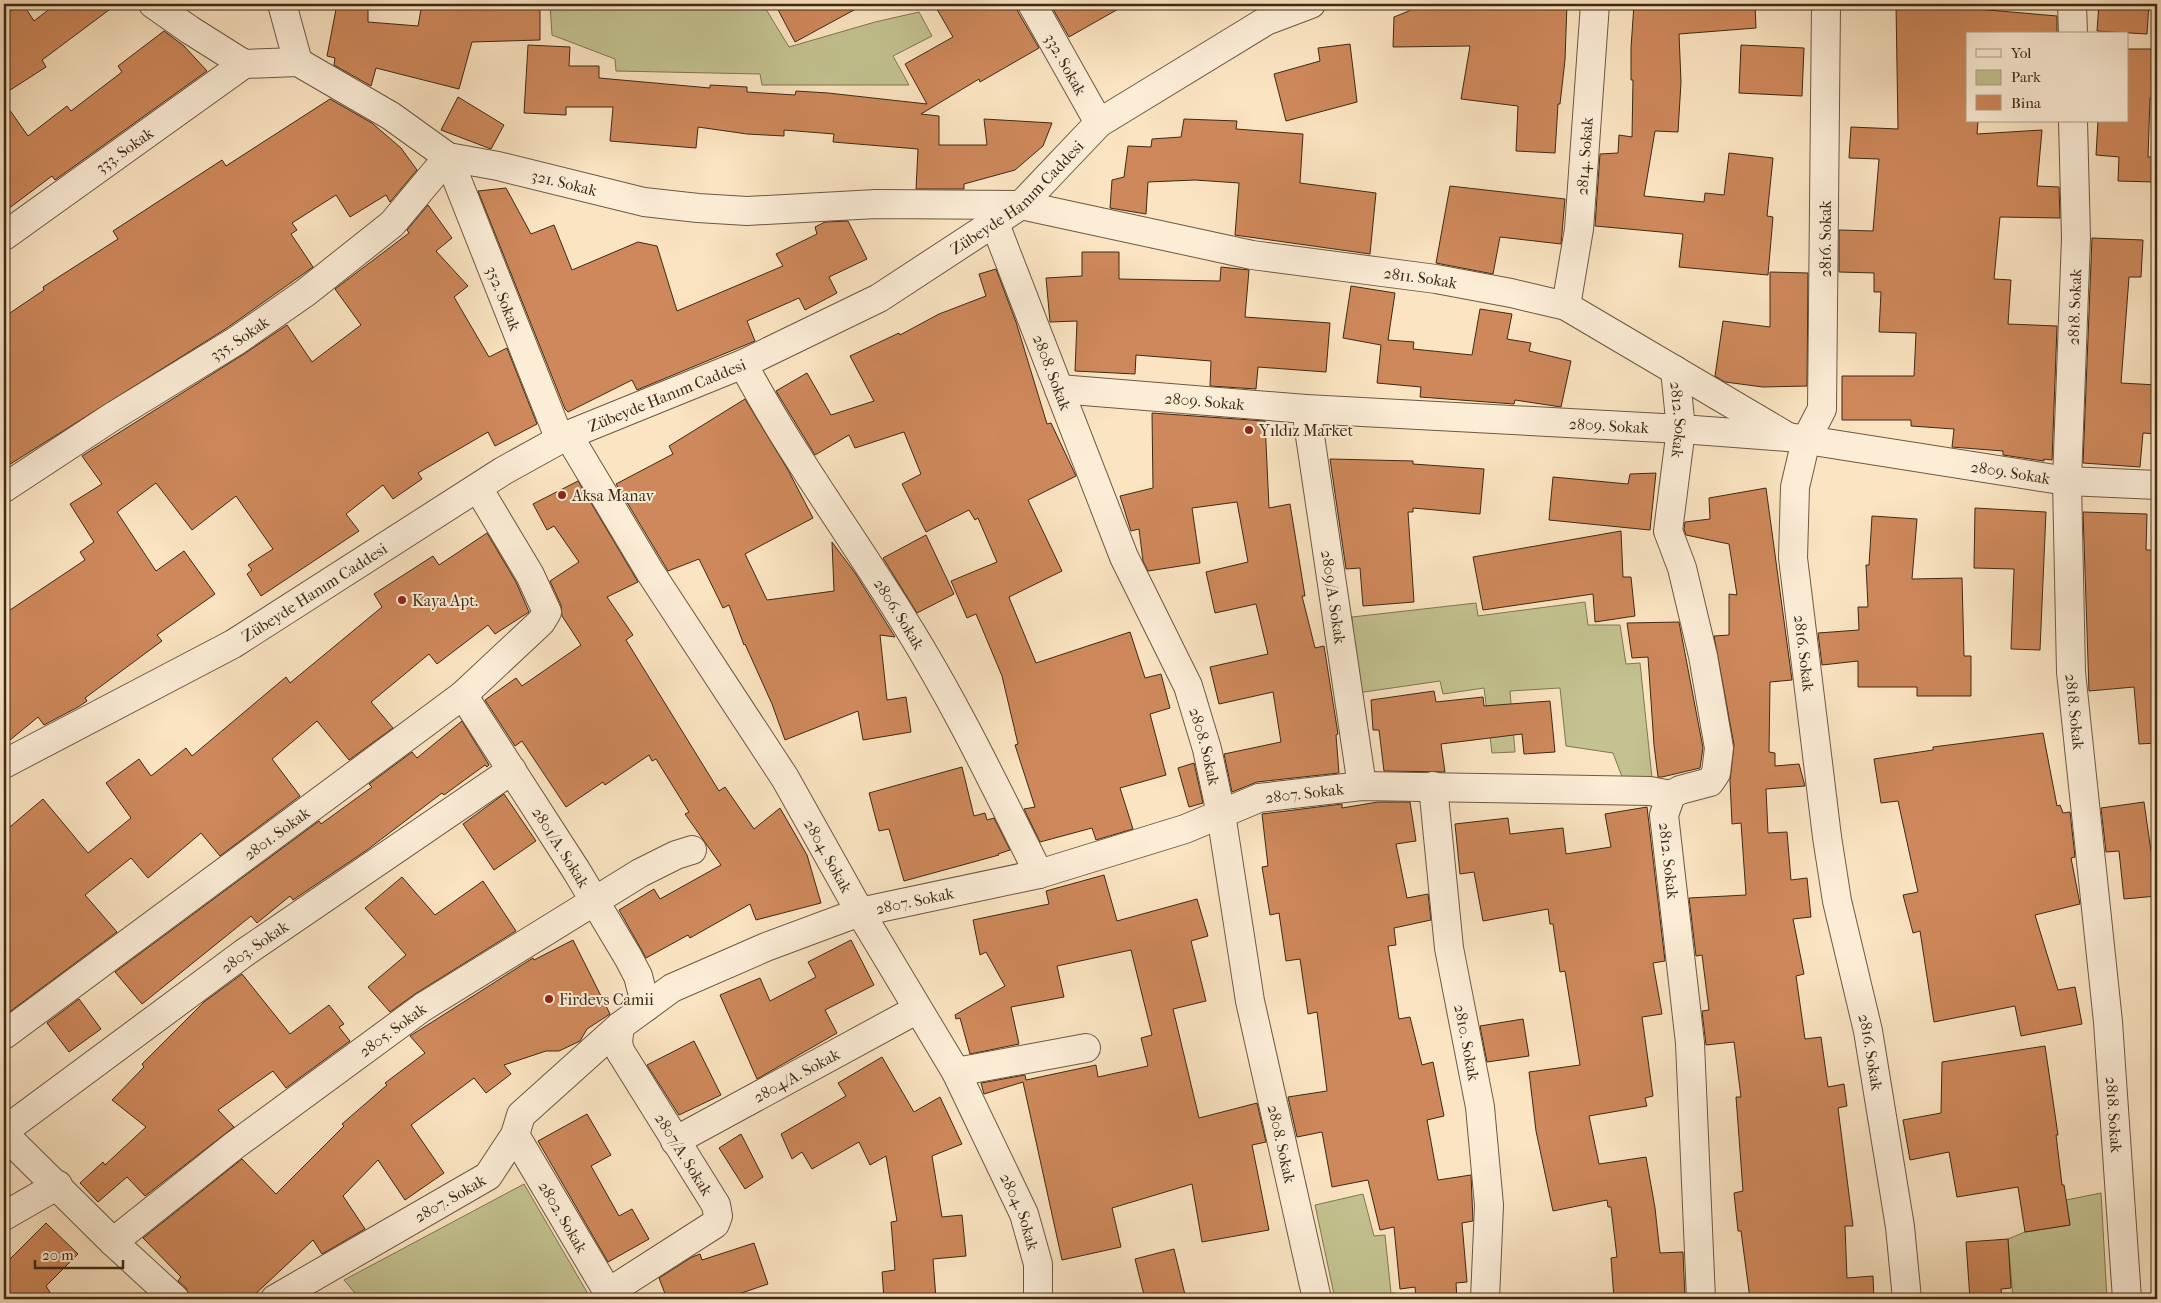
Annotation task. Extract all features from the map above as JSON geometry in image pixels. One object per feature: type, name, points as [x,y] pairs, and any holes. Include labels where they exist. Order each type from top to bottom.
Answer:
[{"type":"street","points":[[153,4],[244,64],[298,62],[282,4]]},
{"type":"street","name":"332. Sokak","points":[[1032,4],[1099,123]]},
{"type":"street","name":"Zübeyde Hanım Caddesi","points":[[4,764],[233,644],[503,471],[564,438],[743,364],[879,298],[1021,206],[1099,123],[1266,12],[1311,4]]},
{"type":"street","name":"2814. Sokak","points":[[1566,306],[1579,229],[1595,4]]},
{"type":"street","name":"2816. Sokak","points":[[1826,4],[1822,409],[1797,438],[1793,558],[1827,837],[1837,901],[1868,1031],[1900,1226],[1907,1299]]},
{"type":"street","points":[[2072,4],[2073,32]]},
{"type":"street","name":"321. Sokak","points":[[298,62],[391,116],[448,157],[498,166],[644,202],[747,211],[876,204],[1021,206]]},
{"type":"street","name":"333. Sokak","points":[[7,226],[244,64]]},
{"type":"street","name":"2818. Sokak","points":[[2073,122],[2076,238],[2068,481],[2071,672],[2108,1022],[2127,1299]]},
{"type":"street","name":"352. Sokak","points":[[448,157],[564,438]]},
{"type":"street","name":"335. Sokak","points":[[4,488],[112,417],[236,341],[305,293],[392,224],[448,157]]},
{"type":"street","name":"2811. Sokak","points":[[1021,206],[1252,255],[1436,279],[1566,306],[1797,438]]},
{"type":"street","name":"2808. Sokak","points":[[995,224],[1124,557],[1188,686],[1207,749],[1221,814],[1250,1001],[1317,1299]]},
{"type":"street","name":"2806. Sokak","points":[[743,364],[805,471],[906,624],[962,722],[1039,874]]},
{"type":"street","name":"2812. Sokak","points":[[1675,370],[1681,428],[1668,531],[1682,568],[1700,647],[1719,748],[1716,773],[1710,782],[1680,790],[1671,795],[1664,815],[1690,1043],[1701,1299]]},
{"type":"street","name":"2809. Sokak","points":[[1058,389],[1306,409],[1681,428],[1797,438],[2068,481],[2157,485]]},
{"type":"street","name":"2809/A. Sokak","points":[[1306,409],[1362,786]]},
{"type":"street","name":"2804. Sokak","points":[[564,438],[785,778],[916,1010],[956,1072],[1024,1214],[1038,1264],[1038,1299]]},
{"type":"street","name":"2801. Sokak","points":[[4,1035],[463,695],[540,622],[547,612],[530,575],[478,488]]},
{"type":"street","name":"2801/A. Sokak","points":[[463,695],[594,900],[638,976],[646,1007]]},
{"type":"street","name":"2803. Sokak","points":[[4,1132],[244,953],[512,770]]},
{"type":"street","name":"2807. Sokak","points":[[275,1299],[488,1176],[515,1135],[520,1115],[620,1026],[672,988],[766,947],[860,912],[1039,874],[1185,829],[1259,798],[1362,786],[1650,791],[1671,795]]},
{"type":"street","name":"2810. Sokak","points":[[1433,786],[1450,948],[1480,1107],[1489,1205],[1486,1299]]},
{"type":"street","name":"2805. Sokak","points":[[113,1242],[235,1145],[423,1007],[594,900],[676,854],[692,850]]},
{"type":"street","name":"2804/A. Sokak","points":[[675,1141],[916,1010]]},
{"type":"street","name":"2807/A. Sokak","points":[[611,1296],[715,1224],[718,1216],[716,1205],[620,1051],[618,1042],[620,1026]]},
{"type":"street","points":[[956,1072],[1086,1048]]},
{"type":"street","points":[[4,1132],[113,1242],[175,1299]]},
{"type":"street","name":"2802. Sokak","points":[[515,1135],[611,1296]]},
{"type":"street","points":[[4,1216],[58,1185]]},
{"type":"green space","points":[[550,4],[766,4],[764,6],[789,47],[875,22],[919,12],[932,36],[893,56],[909,85],[762,85],[760,74],[616,71],[615,59],[552,35]]},
{"type":"green space","points":[[1585,602],[1588,625],[1620,625],[1626,664],[1640,663],[1652,778],[1624,782],[1613,753],[1566,746],[1560,688],[1510,691],[1515,752],[1492,753],[1484,688],[1443,694],[1440,681],[1357,693],[1352,617],[1476,603],[1478,616]]},
{"type":"green space","points":[[524,1184],[591,1299],[360,1299],[344,1280]]},
{"type":"green space","points":[[2101,1193],[2107,1299],[2013,1299],[2008,1239],[2025,1232],[2070,1225],[2066,1200]]},
{"type":"green space","points":[[1363,1194],[1374,1236],[1385,1235],[1391,1293],[1407,1294],[1407,1299],[1335,1299],[1315,1205]]},
{"type":"building","points":[[4,4],[23,4],[34,21],[56,4],[117,4],[42,60],[46,67],[4,94]]},
{"type":"building","points":[[337,4],[368,4],[368,22],[418,26],[422,4],[469,4],[469,6],[540,4],[540,40],[472,42],[459,89],[376,68],[371,86],[334,65],[335,58],[327,56]]},
{"type":"building","points":[[775,4],[865,4],[795,42]]},
{"type":"building","points":[[934,4],[1016,4],[1018,12],[1039,48],[980,82],[979,79],[921,114],[939,116],[939,145],[987,145],[984,119],[1052,123],[1043,146],[1015,170],[964,184],[964,189],[916,189],[918,149],[833,142],[834,134],[784,130],[784,136],[747,134],[698,127],[696,148],[610,141],[613,107],[566,107],[566,115],[524,113],[528,45],[570,47],[569,66],[599,66],[599,78],[710,88],[710,85],[747,87],[747,92],[795,95],[796,91],[828,93],[927,104],[905,64],[953,37]]},
{"type":"building","points":[[1050,4],[1127,4],[1069,37]]},
{"type":"building","points":[[1416,4],[1567,4],[1565,60],[1560,104],[1558,104],[1555,153],[1516,151],[1518,106],[1461,99],[1470,46],[1393,47],[1394,17],[1409,11]]},
{"type":"building","points":[[1634,4],[1755,4],[1756,28],[1679,34],[1681,82],[1678,132],[1655,131],[1644,196],[1704,202],[1705,193],[1724,195],[1729,153],[1773,158],[1767,216],[1773,217],[1768,275],[1679,267],[1683,234],[1595,226],[1600,154],[1618,153],[1619,135],[1632,137],[1633,80],[1631,80],[1631,48]]},
{"type":"building","points":[[1896,4],[1942,4],[1942,6],[2057,16],[2057,32],[1966,32],[1966,122],[1978,122],[1977,134],[2042,130],[2037,186],[2059,187],[2060,218],[2000,217],[1994,279],[2011,280],[2008,324],[2057,326],[2052,460],[2044,459],[2044,461],[2003,455],[2003,451],[1952,447],[1954,429],[1911,426],[1911,420],[1842,420],[1842,376],[1914,376],[1916,333],[1879,332],[1881,292],[1874,292],[1874,273],[1839,272],[1839,230],[1873,231],[1879,159],[1849,158],[1851,127],[1898,129]]},
{"type":"building","points":[[2099,4],[2149,4],[2147,34],[2097,31]]},
{"type":"building","points":[[164,31],[184,46],[207,71],[55,180],[52,176],[4,212],[4,102],[28,136],[67,106],[71,111],[122,72],[118,66]]},
{"type":"building","points":[[1350,44],[1357,102],[1286,121],[1274,74],[1320,61],[1318,48]]},
{"type":"building","points":[[1741,45],[1804,48],[1802,96],[1739,93]]},
{"type":"building","points":[[2128,49],[2157,49],[2157,98],[2150,98],[2148,157],[2155,157],[2154,182],[2118,181],[2119,157],[2096,155],[2098,122],[2128,122]]},
{"type":"building","points":[[458,97],[504,125],[491,149],[441,130]]},
{"type":"building","points":[[330,99],[372,123],[401,148],[417,170],[390,202],[386,195],[350,217],[336,195],[292,223],[297,230],[291,234],[313,267],[227,328],[4,468],[4,317],[44,290],[43,287],[118,239],[113,231],[222,160],[226,166]]},
{"type":"building","points":[[1184,119],[1237,121],[1236,129],[1303,134],[1300,183],[1376,193],[1370,254],[1235,235],[1239,183],[1195,180],[1148,182],[1146,214],[1110,208],[1112,180],[1124,177],[1128,146],[1151,147],[1152,139],[1181,137]]},
{"type":"building","points":[[1450,186],[1565,199],[1561,244],[1500,237],[1493,274],[1436,263]]},
{"type":"building","points":[[506,188],[531,234],[554,225],[572,270],[638,242],[657,246],[677,311],[783,266],[776,254],[817,234],[815,227],[825,222],[848,221],[867,259],[829,277],[837,293],[805,310],[799,298],[747,321],[755,341],[637,390],[632,380],[568,412],[565,409],[478,191]]},
{"type":"building","points":[[428,205],[452,238],[436,251],[468,286],[454,297],[489,357],[507,348],[537,424],[495,446],[488,432],[418,473],[422,479],[393,499],[383,485],[346,514],[359,531],[261,596],[247,574],[252,570],[248,565],[273,549],[236,496],[192,530],[156,483],[117,512],[156,571],[184,551],[215,594],[157,635],[162,641],[85,698],[87,701],[44,725],[38,717],[4,745],[4,614],[85,560],[80,552],[94,542],[70,504],[102,484],[82,456],[287,325],[312,362],[361,325],[335,289],[409,233],[407,230]]},
{"type":"building","points":[[2092,238],[2143,240],[2141,277],[2129,277],[2121,383],[2157,385],[2157,434],[2143,433],[2140,467],[2083,463]]},
{"type":"building","points":[[1082,252],[1119,252],[1119,279],[1220,281],[1221,267],[1249,270],[1245,317],[1330,323],[1326,372],[1258,367],[1256,389],[1210,386],[1211,361],[1136,355],[1135,374],[1075,371],[1077,321],[1050,322],[1046,278],[1082,276]]},
{"type":"building","points":[[996,269],[1016,322],[1047,424],[1051,423],[1076,476],[1028,500],[1062,571],[1009,597],[1010,600],[1036,663],[1130,632],[1145,678],[1161,674],[1170,708],[1150,714],[1166,775],[1120,788],[1133,829],[1096,840],[1092,828],[1040,842],[1024,809],[1035,807],[1015,745],[1018,744],[1002,676],[976,614],[967,618],[951,581],[997,562],[978,518],[975,520],[969,510],[926,532],[902,484],[921,474],[904,432],[855,448],[849,435],[815,455],[776,391],[807,373],[831,415],[874,401],[850,356],[899,333],[900,335],[939,314],[986,296],[979,274]]},
{"type":"building","points":[[1770,272],[1808,273],[1807,386],[1763,387],[1725,382],[1715,376],[1723,321],[1770,327]]},
{"type":"building","points":[[1351,286],[1395,293],[1388,340],[1414,342],[1413,349],[1472,355],[1480,309],[1512,314],[1507,339],[1531,343],[1529,351],[1571,361],[1561,407],[1515,400],[1514,404],[1420,397],[1421,387],[1377,383],[1381,345],[1343,338]]},
{"type":"building","points":[[745,399],[788,470],[813,518],[745,554],[767,600],[834,591],[832,542],[855,573],[895,637],[880,635],[887,700],[906,697],[911,732],[863,740],[858,711],[785,740],[772,704],[744,645],[729,605],[723,608],[699,559],[668,571],[616,484],[673,454],[669,446]]},
{"type":"building","points":[[1152,413],[1265,421],[1269,508],[1290,504],[1305,596],[1302,596],[1315,648],[1324,646],[1338,734],[1336,735],[1339,773],[1257,782],[1232,792],[1224,754],[1281,742],[1273,692],[1219,704],[1210,667],[1268,654],[1256,604],[1215,613],[1206,572],[1248,562],[1237,502],[1192,508],[1200,563],[1148,571],[1143,561],[1139,529],[1131,531],[1120,496],[1153,488]]},
{"type":"building","points":[[1330,459],[1413,461],[1413,464],[1484,469],[1480,514],[1413,508],[1413,512],[1408,512],[1414,602],[1363,606],[1360,568],[1346,569]]},
{"type":"building","points":[[1656,473],[1650,530],[1549,520],[1553,477],[1628,484],[1630,474]]},
{"type":"building","points":[[578,481],[638,582],[607,597],[633,635],[626,640],[719,791],[725,787],[754,829],[780,808],[807,855],[821,903],[756,920],[750,904],[690,938],[688,935],[646,958],[619,910],[654,889],[660,899],[721,865],[685,814],[689,812],[656,759],[652,761],[649,755],[605,785],[603,782],[566,807],[522,741],[515,746],[485,700],[516,678],[522,686],[581,645],[562,616],[561,605],[550,581],[579,562],[554,526],[547,530],[533,504]]},
{"type":"building","points":[[1766,488],[1792,680],[1770,682],[1769,752],[1775,753],[1775,766],[1799,764],[1805,786],[1766,789],[1768,833],[1787,832],[1791,880],[1807,878],[1811,917],[1793,919],[1804,974],[1796,976],[1805,1039],[1821,1037],[1828,1087],[1844,1084],[1847,1106],[1838,1108],[1853,1226],[1845,1226],[1847,1278],[1873,1276],[1874,1299],[1750,1299],[1741,1231],[1738,1231],[1734,1193],[1743,1191],[1736,1097],[1741,1097],[1734,1042],[1706,1045],[1702,1011],[1709,1010],[1702,955],[1696,956],[1689,898],[1746,895],[1741,823],[1732,824],[1730,780],[1734,745],[1714,636],[1729,635],[1729,594],[1737,595],[1729,544],[1686,535],[1684,529],[1685,522],[1710,519],[1709,498]]},
{"type":"building","points":[[1975,508],[2046,512],[2040,650],[2011,649],[2014,569],[1974,568]]},
{"type":"building","points":[[2083,512],[2147,514],[2146,550],[2157,550],[2157,743],[2139,744],[2134,687],[2089,691]]},
{"type":"building","points":[[1872,516],[1917,519],[1912,579],[1962,578],[1964,656],[1971,656],[1971,696],[1917,696],[1917,687],[1858,687],[1858,661],[1822,665],[1818,633],[1859,630],[1858,607],[1868,607],[1866,565],[1869,565]]},
{"type":"building","points":[[1621,531],[1623,577],[1631,577],[1635,616],[1595,622],[1593,594],[1483,610],[1473,557]]},
{"type":"building","points":[[487,533],[516,582],[529,612],[495,634],[488,625],[437,664],[429,654],[371,702],[393,728],[349,760],[317,721],[272,759],[300,796],[220,856],[201,833],[148,878],[131,858],[85,895],[117,932],[4,1016],[4,832],[43,799],[88,853],[131,818],[106,783],[139,759],[151,776],[186,748],[192,756],[286,677],[290,683],[382,607],[374,594],[433,556],[439,565]]},
{"type":"building","points":[[926,535],[954,594],[917,613],[883,558]]},
{"type":"building","points":[[1679,622],[1703,748],[1700,768],[1658,777],[1648,657],[1632,658],[1627,623]]},
{"type":"building","points":[[1434,691],[1436,702],[1483,697],[1484,706],[1550,701],[1555,752],[1524,754],[1522,734],[1441,744],[1445,772],[1384,771],[1379,730],[1373,730],[1371,700]]},
{"type":"building","points":[[462,721],[489,765],[487,767],[485,765],[444,795],[442,793],[367,850],[293,900],[290,896],[257,923],[251,916],[142,1004],[115,972],[319,821],[321,824],[372,787],[369,784],[412,752],[417,758]]},
{"type":"building","points":[[2043,733],[2057,806],[2060,805],[2063,813],[2070,812],[2075,857],[2071,858],[2080,904],[2035,915],[2058,990],[2075,987],[2082,1024],[2021,1036],[2015,1006],[1934,1022],[1920,931],[1913,933],[1903,895],[1918,892],[1898,801],[1881,803],[1874,759],[1933,750],[1933,747]]},
{"type":"building","points":[[1194,763],[1203,803],[1189,807],[1178,768]]},
{"type":"building","points":[[962,767],[974,816],[985,813],[987,820],[994,818],[1010,850],[999,855],[904,881],[889,829],[879,831],[869,793]]},
{"type":"building","points":[[504,794],[536,841],[494,870],[463,824]]},
{"type":"building","points":[[1378,802],[1410,802],[1416,841],[1396,844],[1407,898],[1428,894],[1431,920],[1394,928],[1396,945],[1388,946],[1399,1019],[1410,1017],[1422,1065],[1433,1062],[1444,1116],[1427,1120],[1438,1180],[1471,1175],[1473,1221],[1462,1223],[1467,1282],[1456,1283],[1457,1299],[1416,1299],[1415,1287],[1400,1289],[1394,1227],[1380,1230],[1368,1180],[1332,1187],[1322,1132],[1297,1137],[1288,1097],[1327,1091],[1317,1012],[1308,1014],[1300,959],[1286,961],[1279,913],[1270,915],[1262,867],[1268,866],[1262,814],[1342,804],[1342,808]]},
{"type":"building","points":[[2144,802],[2151,851],[2157,851],[2157,896],[2124,899],[2119,851],[2106,852],[2101,808]]},
{"type":"building","points":[[1647,807],[1665,961],[1653,963],[1662,1014],[1642,1017],[1653,1096],[1645,1098],[1647,1106],[1589,1116],[1599,1164],[1646,1157],[1655,1208],[1660,1253],[1683,1252],[1685,1299],[1614,1299],[1611,1258],[1617,1257],[1611,1207],[1608,1207],[1607,1200],[1553,1211],[1536,1131],[1529,1072],[1580,1065],[1565,971],[1560,972],[1553,924],[1550,924],[1548,909],[1483,921],[1474,872],[1460,874],[1455,824],[1508,818],[1510,834],[1563,828],[1566,854],[1611,847],[1605,814]]},
{"type":"building","points":[[1104,875],[1117,921],[1197,899],[1208,936],[1191,941],[1206,1001],[1173,1009],[1199,1118],[1257,1103],[1266,1142],[1252,1145],[1269,1230],[1202,1242],[1192,1184],[1112,1208],[1121,1247],[1062,1260],[1023,1082],[984,1094],[981,1083],[1025,1075],[1026,1080],[1096,1065],[1098,1077],[1148,1066],[1141,1038],[1152,1035],[1131,950],[1057,966],[1064,997],[1011,1007],[1019,1044],[970,1054],[960,1018],[956,1019],[955,1015],[1005,986],[986,952],[980,955],[973,920],[1049,904],[1046,891]]},
{"type":"building","points":[[402,877],[435,915],[483,881],[516,931],[415,994],[390,1012],[368,987],[406,955],[365,908]]},
{"type":"building","points":[[573,940],[610,1014],[587,1029],[580,1041],[559,1051],[546,1051],[504,1065],[511,1074],[486,1093],[474,1078],[411,1125],[444,1173],[405,1200],[378,1160],[343,1196],[365,1229],[322,1254],[313,1240],[250,1299],[190,1298],[186,1288],[178,1281],[181,1277],[143,1238],[242,1159],[276,1194],[344,1126],[342,1124],[387,1085],[385,1083],[425,1053],[410,1036],[533,958],[534,960]]},
{"type":"building","points":[[851,940],[874,985],[825,1010],[837,1033],[757,1079],[720,995],[760,978],[770,1001],[816,977],[808,962]]},
{"type":"building","points":[[242,974],[290,1034],[329,1005],[344,1024],[339,1027],[350,1041],[286,1088],[273,1071],[218,1110],[234,1127],[145,1196],[127,1177],[98,1202],[80,1183],[103,1162],[105,1165],[146,1127],[112,1100],[144,1067],[142,1064],[204,1002]]},
{"type":"building","points":[[79,999],[101,1029],[69,1052],[47,1023]]},
{"type":"building","points":[[1523,1019],[1529,1056],[1487,1062],[1480,1026]]},
{"type":"building","points":[[694,1041],[721,1095],[679,1115],[647,1065]]},
{"type":"building","points":[[2045,1046],[2058,1135],[2056,1135],[2062,1185],[2064,1185],[2070,1225],[2025,1232],[2018,1187],[1957,1197],[1949,1152],[1910,1160],[1903,1120],[1941,1113],[1942,1062]]},
{"type":"building","points":[[882,1057],[914,1112],[940,1097],[962,1144],[932,1156],[942,1217],[962,1215],[966,1256],[933,1259],[936,1299],[884,1299],[882,1272],[895,1270],[891,1222],[897,1221],[886,1156],[870,1165],[859,1142],[812,1169],[802,1152],[792,1159],[781,1134],[846,1096],[838,1083]]},
{"type":"building","points":[[587,1114],[611,1155],[591,1166],[619,1216],[632,1209],[649,1239],[608,1262],[538,1141]]},
{"type":"building","points":[[741,1134],[763,1177],[745,1189],[719,1148]]},
{"type":"building","points":[[46,1223],[78,1254],[46,1286],[54,1299],[4,1299],[4,1265]]},
{"type":"building","points":[[2008,1239],[2011,1288],[2001,1289],[2002,1299],[1970,1299],[1966,1242]]},
{"type":"building","points":[[754,1243],[768,1284],[724,1299],[667,1299],[659,1278],[700,1254],[702,1260]]},
{"type":"building","points":[[1174,1249],[1186,1299],[1145,1299],[1135,1259]]},
{"type":"place","name":"Yıldız Market","points":[[1249,430]]},
{"type":"place","name":"Aksa Manav","points":[[562,495]]},
{"type":"place","name":"Kaya Apt.","points":[[402,600]]},
{"type":"place","name":"Firdevs Camii","points":[[549,999]]}]
